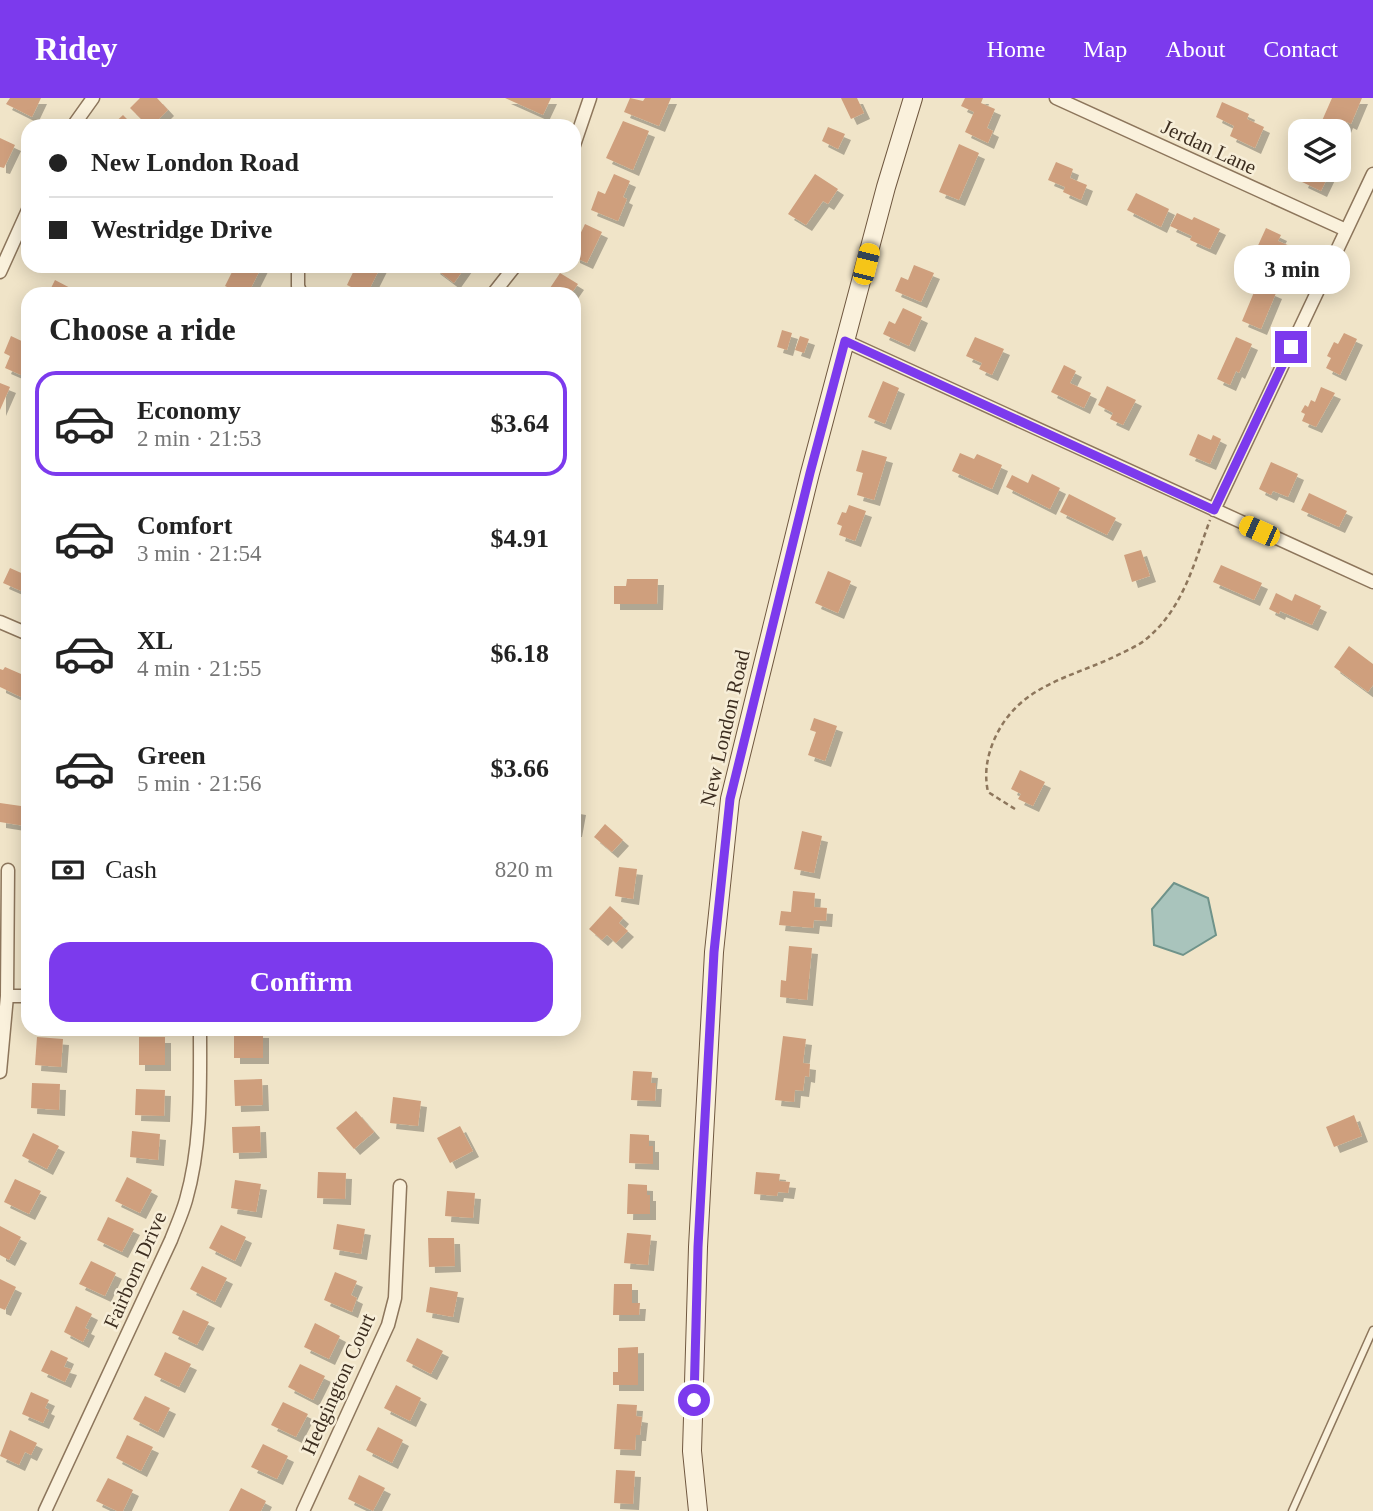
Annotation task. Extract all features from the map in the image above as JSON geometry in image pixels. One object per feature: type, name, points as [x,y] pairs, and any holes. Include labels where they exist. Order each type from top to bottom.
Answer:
[{"type":"street","points":[[78,119],[93,98]]},
{"type":"street","points":[[581,124],[590,98]]},
{"type":"street","name":"New London Road","points":[[698,1511],[692,1451],[698,1247],[714,952],[730,799],[845,341],[913,98]]},
{"type":"street","name":"Jerdan Lane","points":[[1056,98],[1346,230]]},
{"type":"street","points":[[1214,510],[1373,174]]},
{"type":"street","points":[[0,272],[21,226]]},
{"type":"street","points":[[498,287],[510,273]]},
{"type":"street","points":[[845,341],[1373,582]]},
{"type":"street","points":[[0,622],[21,631]]},
{"type":"street","points":[[0,1072],[7,996],[8,870]]},
{"type":"street","points":[[7,996],[21,996]]},
{"type":"street","name":"Fairborn Drive","points":[[45,1511],[171,1240],[186,1202],[199,1126],[200,1036]]},
{"type":"street","name":"Hedgington Court","points":[[303,1511],[388,1325],[395,1298],[400,1186]]},
{"type":"lane","points":[[1292,1511],[1373,1330]]},
{"type":"path","points":[[1015,809],[988,792],[986,781],[987,757],[1002,724],[1020,704],[1050,682],[1111,658],[1144,641],[1179,603],[1214,510]]},
{"type":"water","points":[[1174,883],[1208,898],[1216,935],[1183,955],[1154,945],[1152,909]]},
{"type":"building","points":[[10,98],[41,98],[32,117],[6,104]]},
{"type":"building","points":[[140,98],[157,98],[168,110],[159,119],[141,119],[130,108]]},
{"type":"building","points":[[505,98],[551,98],[543,115]]},
{"type":"building","points":[[630,98],[643,101],[645,98],[671,98],[659,126],[624,112]]},
{"type":"building","points":[[841,98],[857,98],[864,113],[851,119]]},
{"type":"building","points":[[965,98],[983,98],[981,103],[995,109],[987,128],[993,131],[988,143],[965,132],[974,112],[961,106]]},
{"type":"building","points":[[1332,98],[1362,98],[1351,124],[1351,119],[1323,119]]},
{"type":"building","points":[[1222,102],[1249,114],[1247,119],[1264,127],[1255,148],[1230,136],[1234,126],[1216,117]]},
{"type":"building","points":[[623,121],[649,131],[633,170],[606,158]]},
{"type":"building","points":[[828,127],[845,134],[838,149],[822,141]]},
{"type":"building","points":[[0,138],[15,145],[4,168],[0,167]]},
{"type":"building","points":[[959,144],[979,153],[959,200],[939,192]]},
{"type":"building","points":[[1056,162],[1073,169],[1070,178],[1087,185],[1081,200],[1063,192],[1065,187],[1048,180]]},
{"type":"building","points":[[614,174],[630,181],[623,197],[627,199],[618,221],[591,210],[598,191],[605,194]]},
{"type":"building","points":[[815,174],[838,189],[828,204],[823,201],[806,225],[788,214]]},
{"type":"building","points":[[1302,182],[1325,182],[1321,191]]},
{"type":"building","points":[[1136,193],[1169,209],[1161,227],[1127,210]]},
{"type":"building","points":[[1177,213],[1192,220],[1194,217],[1220,229],[1210,249],[1190,240],[1192,236],[1170,226]]},
{"type":"building","points":[[585,224],[602,232],[587,263],[581,260],[581,232]]},
{"type":"building","points":[[1266,228],[1281,235],[1278,241],[1295,248],[1286,267],[1276,262],[1274,266],[1278,268],[1272,284],[1257,277],[1266,257],[1255,252]]},
{"type":"building","points":[[914,265],[934,273],[921,302],[895,291],[901,277],[908,280]]},
{"type":"building","points":[[232,273],[258,273],[252,287],[225,286]]},
{"type":"building","points":[[353,273],[378,273],[370,287],[347,285]]},
{"type":"building","points":[[441,273],[461,273],[454,283]]},
{"type":"building","points":[[560,273],[578,284],[576,287],[551,287]]},
{"type":"building","points":[[55,280],[68,287],[52,287]]},
{"type":"building","points":[[1257,285],[1276,293],[1261,329],[1242,321]]},
{"type":"building","points":[[903,308],[922,317],[909,346],[883,334],[889,321],[895,324]]},
{"type":"building","points":[[782,330],[792,333],[787,350],[777,347]]},
{"type":"building","points":[[1344,333],[1357,339],[1340,375],[1326,368],[1331,358],[1327,356],[1334,342],[1338,344]]},
{"type":"building","points":[[11,336],[21,341],[21,375],[5,368],[10,356],[4,353]]},
{"type":"building","points":[[800,336],[809,339],[804,353],[795,350]]},
{"type":"building","points":[[975,337],[1004,349],[992,375],[979,369],[982,363],[966,356]]},
{"type":"building","points":[[1236,337],[1252,344],[1239,373],[1236,371],[1230,385],[1217,379]]},
{"type":"building","points":[[1064,365],[1076,371],[1070,383],[1091,393],[1084,408],[1051,392]]},
{"type":"building","points":[[883,381],[899,388],[885,424],[868,417]]},
{"type":"building","points":[[0,383],[10,387],[0,410]]},
{"type":"building","points":[[1107,386],[1136,400],[1123,425],[1110,419],[1113,413],[1098,405]]},
{"type":"building","points":[[1321,387],[1335,393],[1316,427],[1302,421],[1305,414],[1301,412],[1305,405],[1308,407],[1311,400],[1315,402]]},
{"type":"building","points":[[1198,434],[1211,440],[1213,435],[1221,439],[1210,464],[1189,455]]},
{"type":"building","points":[[862,450],[887,457],[874,500],[857,495],[863,473],[856,471]]},
{"type":"building","points":[[960,453],[974,459],[977,454],[1002,465],[992,489],[952,471]]},
{"type":"building","points":[[1271,462],[1298,474],[1288,497],[1273,491],[1271,495],[1259,489]]},
{"type":"building","points":[[1032,474],[1060,488],[1050,509],[1006,487],[1012,475],[1028,483]]},
{"type":"building","points":[[1309,493],[1347,511],[1339,527],[1301,510]]},
{"type":"building","points":[[1069,494],[1116,518],[1107,535],[1060,512]]},
{"type":"building","points":[[849,505],[866,511],[855,541],[839,535],[842,526],[837,524],[842,512],[846,513]]},
{"type":"building","points":[[1141,550],[1150,576],[1132,582],[1124,555]]},
{"type":"building","points":[[1221,565],[1262,583],[1254,600],[1213,582]]},
{"type":"building","points":[[10,568],[21,573],[21,591],[3,583]]},
{"type":"building","points":[[828,571],[851,581],[838,613],[815,603]]},
{"type":"building","points":[[627,579],[658,579],[657,604],[614,604],[614,586],[626,586]]},
{"type":"building","points":[[1276,593],[1292,601],[1295,594],[1321,606],[1312,625],[1269,609]]},
{"type":"building","points":[[1349,646],[1373,664],[1373,685],[1368,692],[1334,667]]},
{"type":"building","points":[[5,667],[21,674],[21,697],[0,687],[0,669]]},
{"type":"building","points":[[814,718],[837,726],[825,761],[808,755],[816,732],[810,730]]},
{"type":"building","points":[[1020,770],[1045,782],[1033,806],[1018,799],[1021,794],[1011,789]]},
{"type":"building","points":[[0,803],[21,806],[21,825],[0,822]]},
{"type":"building","points":[[605,824],[623,840],[612,852],[594,837]]},
{"type":"building","points":[[802,831],[822,836],[814,873],[794,869]]},
{"type":"building","points":[[619,867],[637,869],[633,899],[615,896]]},
{"type":"building","points":[[793,891],[815,893],[814,907],[827,908],[826,921],[814,920],[813,928],[779,925],[781,911],[791,912]]},
{"type":"building","points":[[610,906],[623,918],[619,923],[628,931],[616,943],[607,935],[602,940],[589,929]]},
{"type":"building","points":[[789,946],[812,948],[807,1000],[780,997],[781,980],[786,981]]},
{"type":"building","points":[[234,1036],[263,1036],[263,1058],[234,1058]]},
{"type":"building","points":[[783,1036],[806,1039],[803,1063],[810,1064],[809,1077],[805,1076],[803,1091],[795,1090],[794,1102],[775,1100]]},
{"type":"building","points":[[37,1037],[63,1039],[61,1067],[35,1065]]},
{"type":"building","points":[[139,1037],[165,1037],[165,1065],[139,1065]]},
{"type":"building","points":[[633,1071],[652,1072],[651,1083],[656,1083],[655,1101],[631,1100]]},
{"type":"building","points":[[262,1079],[263,1105],[235,1106],[234,1080]]},
{"type":"building","points":[[32,1083],[60,1084],[59,1110],[31,1108]]},
{"type":"building","points":[[136,1089],[165,1090],[164,1116],[135,1115]]},
{"type":"building","points":[[393,1097],[421,1101],[418,1126],[390,1123]]},
{"type":"building","points":[[356,1111],[374,1132],[354,1149],[336,1128]]},
{"type":"building","points":[[1354,1115],[1362,1136],[1334,1147],[1326,1127]]},
{"type":"building","points":[[260,1126],[261,1152],[233,1153],[232,1127]]},
{"type":"building","points":[[460,1126],[473,1151],[450,1163],[437,1138]]},
{"type":"building","points":[[132,1131],[160,1134],[158,1160],[130,1157]]},
{"type":"building","points":[[33,1133],[59,1146],[47,1169],[22,1156]]},
{"type":"building","points":[[630,1134],[649,1135],[649,1146],[653,1146],[653,1164],[629,1163]]},
{"type":"building","points":[[318,1172],[346,1173],[345,1199],[317,1198]]},
{"type":"building","points":[[756,1172],[780,1174],[779,1181],[790,1182],[788,1193],[778,1192],[777,1196],[754,1194]]},
{"type":"building","points":[[127,1177],[152,1190],[140,1213],[115,1201]]},
{"type":"building","points":[[15,1179],[41,1191],[29,1214],[4,1202]]},
{"type":"building","points":[[235,1180],[261,1184],[256,1212],[231,1208]]},
{"type":"building","points":[[628,1184],[647,1185],[650,1214],[627,1214]]},
{"type":"building","points":[[447,1191],[475,1193],[473,1218],[445,1216]]},
{"type":"building","points":[[108,1217],[134,1229],[122,1252],[97,1240]]},
{"type":"building","points":[[337,1224],[365,1229],[361,1254],[333,1249]]},
{"type":"building","points":[[221,1225],[246,1237],[235,1261],[209,1248]]},
{"type":"building","points":[[0,1226],[21,1237],[9,1260],[0,1255]]},
{"type":"building","points":[[627,1233],[651,1235],[648,1265],[624,1263]]},
{"type":"building","points":[[428,1238],[454,1238],[455,1266],[429,1267]]},
{"type":"building","points":[[91,1261],[116,1273],[105,1296],[79,1284]]},
{"type":"building","points":[[202,1266],[227,1278],[215,1302],[190,1289]]},
{"type":"building","points":[[335,1272],[357,1281],[351,1295],[357,1298],[352,1312],[324,1300]]},
{"type":"building","points":[[0,1279],[16,1287],[5,1310],[0,1308]]},
{"type":"building","points":[[614,1284],[632,1284],[632,1303],[640,1303],[639,1315],[613,1315]]},
{"type":"building","points":[[430,1287],[458,1292],[453,1317],[426,1312]]},
{"type":"building","points":[[76,1306],[92,1314],[85,1328],[89,1330],[83,1342],[64,1332]]},
{"type":"building","points":[[183,1310],[209,1322],[197,1345],[172,1333]]},
{"type":"building","points":[[315,1323],[340,1336],[329,1359],[304,1347]]},
{"type":"building","points":[[417,1338],[443,1351],[431,1374],[406,1361]]},
{"type":"building","points":[[638,1347],[638,1385],[613,1385],[613,1372],[618,1372],[618,1348]]},
{"type":"building","points":[[51,1350],[68,1358],[64,1367],[71,1369],[65,1382],[41,1371]]},
{"type":"building","points":[[165,1352],[191,1364],[179,1387],[154,1375]]},
{"type":"building","points":[[300,1364],[325,1376],[313,1400],[288,1387]]},
{"type":"building","points":[[396,1385],[421,1398],[410,1421],[384,1408]]},
{"type":"building","points":[[31,1392],[49,1400],[45,1408],[49,1410],[43,1423],[22,1414]]},
{"type":"building","points":[[145,1396],[170,1408],[158,1432],[133,1419]]},
{"type":"building","points":[[283,1402],[308,1414],[296,1437],[271,1425]]},
{"type":"building","points":[[617,1404],[637,1405],[636,1416],[642,1417],[640,1435],[636,1435],[635,1450],[614,1449]]},
{"type":"building","points":[[378,1427],[403,1440],[392,1463],[366,1450]]},
{"type":"building","points":[[10,1430],[37,1443],[31,1455],[25,1452],[19,1465],[0,1456]]},
{"type":"building","points":[[127,1435],[153,1447],[141,1471],[116,1458]]},
{"type":"building","points":[[263,1444],[288,1456],[277,1479],[251,1467]]},
{"type":"building","points":[[616,1470],[635,1471],[633,1504],[614,1503]]},
{"type":"building","points":[[359,1475],[385,1488],[373,1511],[348,1499]]},
{"type":"building","points":[[108,1478],[133,1490],[123,1511],[96,1501]]},
{"type":"building","points":[[241,1488],[266,1501],[261,1511],[229,1511]]},
{"type":"route","points":[[694,1400],[698,1247],[714,952],[730,799],[845,341],[1214,510],[1291,347]]}]
